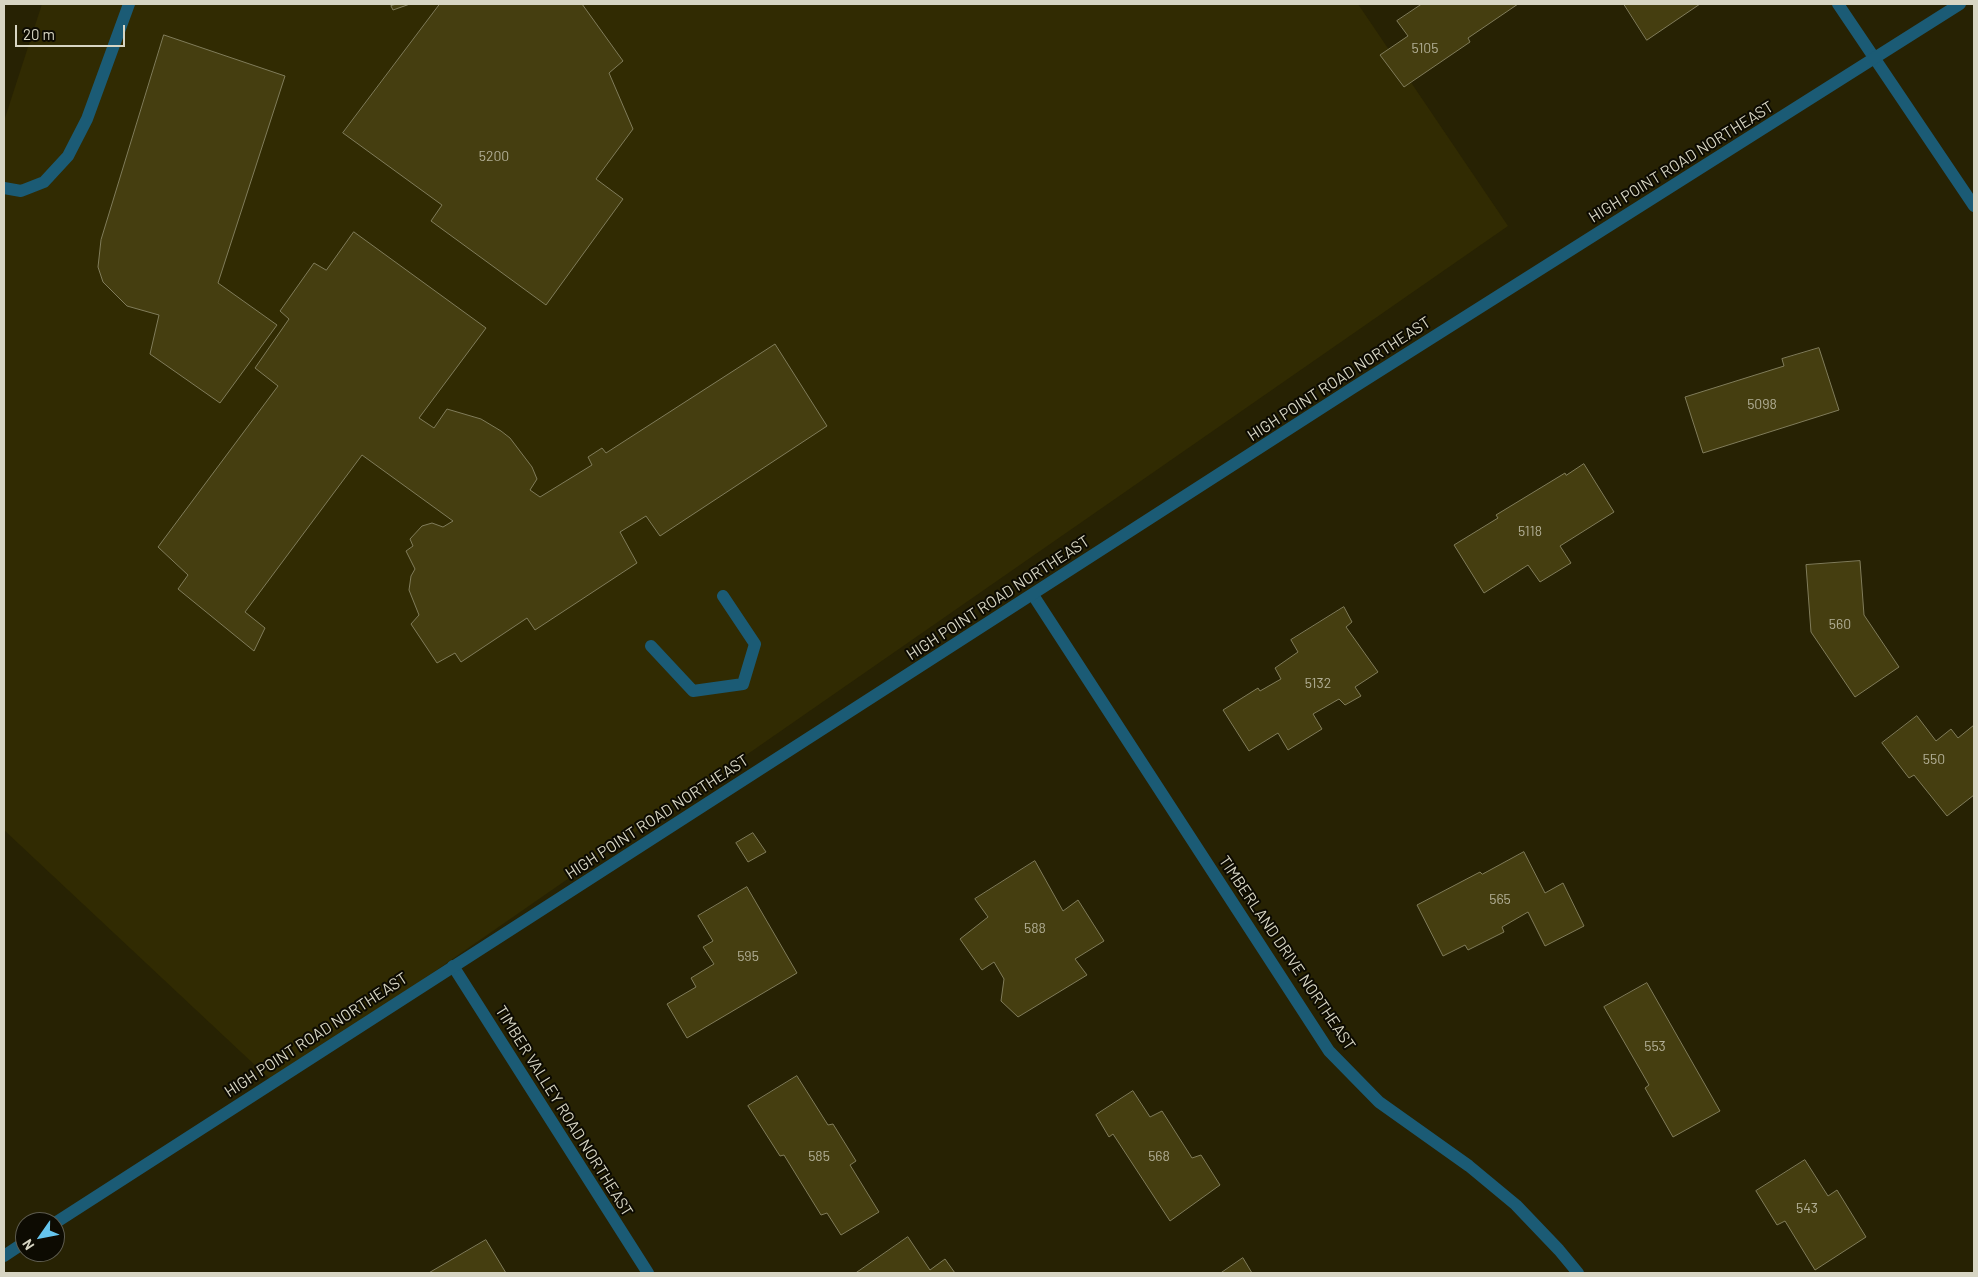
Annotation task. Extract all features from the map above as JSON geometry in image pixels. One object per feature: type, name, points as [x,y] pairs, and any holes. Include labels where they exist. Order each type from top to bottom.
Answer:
[{"type":"street","points":[[4,188],[21,191],[44,182],[68,156],[87,119],[129,4]]},
{"type":"street","points":[[1838,4],[1974,206]]},
{"type":"street","name":"HIGH POINT ROAD NORTHEAST","points":[[65,1217],[453,966],[1033,596],[1351,389],[1960,4]]},
{"type":"street","points":[[651,646],[693,691],[742,684],[756,644],[724,596]]},
{"type":"street","name":"TIMBERLAND DRIVE NORTHEAST","points":[[1033,596],[1329,1051],[1379,1102],[1469,1166],[1516,1205],[1578,1273]]},
{"type":"street","name":"TIMBER VALLEY ROAD NORTHEAST","points":[[453,966],[648,1273]]},
{"type":"street","points":[[4,1256],[15,1249]]},
{"type":"shaded area","points":[[42,4],[1358,4],[1508,226],[274,1083],[4,830],[4,121]]},
{"type":"building","points":[[410,4],[393,10],[391,6]]},
{"type":"building","points":[[440,4],[582,4],[623,61],[609,73],[633,129],[596,179],[623,199],[546,305],[431,221],[442,205],[343,133]]},
{"type":"building","points":[[1422,4],[1518,4],[1468,38],[1470,42],[1404,87],[1380,55],[1408,36],[1397,21]]},
{"type":"building","points":[[1624,4],[1700,4],[1647,40]]},
{"type":"building","points":[[164,35],[285,76],[218,283],[277,325],[220,403],[150,354],[159,315],[127,306],[103,282],[98,267],[101,240]]},
{"type":"building","points":[[354,232],[486,328],[419,418],[434,428],[447,409],[481,419],[501,431],[510,438],[532,467],[537,479],[530,490],[540,497],[592,465],[588,457],[602,448],[606,453],[775,344],[827,426],[660,536],[646,516],[620,532],[637,563],[535,630],[527,618],[461,662],[455,653],[437,663],[411,624],[419,615],[409,590],[411,576],[415,569],[406,551],[413,546],[410,539],[422,526],[432,523],[443,527],[453,521],[362,455],[245,612],[265,628],[254,651],[178,589],[188,575],[158,547],[278,386],[255,368],[289,319],[280,311],[314,263],[326,270]]},
{"type":"building","points":[[1819,348],[1839,410],[1703,453],[1685,397],[1784,366],[1782,359]]},
{"type":"building","points":[[1584,464],[1614,512],[1560,546],[1571,563],[1540,582],[1528,565],[1484,593],[1454,545],[1498,518],[1496,515],[1565,473],[1566,475]]},
{"type":"building","points":[[1860,561],[1864,615],[1899,667],[1855,697],[1811,632],[1806,565]]},
{"type":"building","points":[[1344,607],[1352,622],[1346,627],[1378,672],[1355,687],[1361,696],[1345,705],[1339,699],[1313,714],[1322,729],[1288,750],[1278,733],[1249,751],[1223,710],[1258,688],[1260,691],[1281,679],[1275,668],[1298,652],[1291,640]]},
{"type":"building","points":[[1917,716],[1936,741],[1951,729],[1958,738],[1974,725],[1974,795],[1947,816],[1914,775],[1909,778],[1882,743]]},
{"type":"building","points":[[753,833],[766,852],[748,862],[736,843]]},
{"type":"building","points":[[1524,852],[1545,893],[1563,883],[1584,926],[1545,946],[1528,912],[1502,927],[1504,932],[1468,950],[1465,945],[1443,956],[1417,905],[1480,872],[1482,874]]},
{"type":"building","points":[[1035,861],[1063,911],[1078,900],[1104,941],[1075,959],[1087,975],[1018,1017],[1001,1001],[1004,979],[994,962],[982,970],[960,939],[988,917],[975,899]]},
{"type":"building","points":[[747,887],[797,973],[687,1038],[667,1004],[696,987],[691,978],[714,964],[703,947],[713,941],[698,916]]},
{"type":"building","points":[[1647,983],[1720,1111],[1673,1137],[1645,1088],[1649,1085],[1604,1007]]},
{"type":"building","points":[[797,1076],[828,1125],[833,1124],[856,1161],[850,1165],[879,1212],[841,1235],[827,1213],[821,1215],[784,1155],[780,1156],[748,1106]]},
{"type":"building","points":[[1133,1091],[1150,1117],[1162,1111],[1192,1158],[1201,1155],[1220,1185],[1170,1221],[1113,1134],[1109,1137],[1096,1115]]},
{"type":"building","points":[[1805,1160],[1828,1196],[1837,1190],[1866,1237],[1815,1270],[1785,1221],[1777,1225],[1756,1191]]},
{"type":"building","points":[[908,1237],[930,1270],[945,1259],[955,1273],[856,1273]]},
{"type":"building","points":[[486,1240],[506,1273],[429,1273]]},
{"type":"building","points":[[1243,1258],[1252,1273],[1221,1273]]}]
